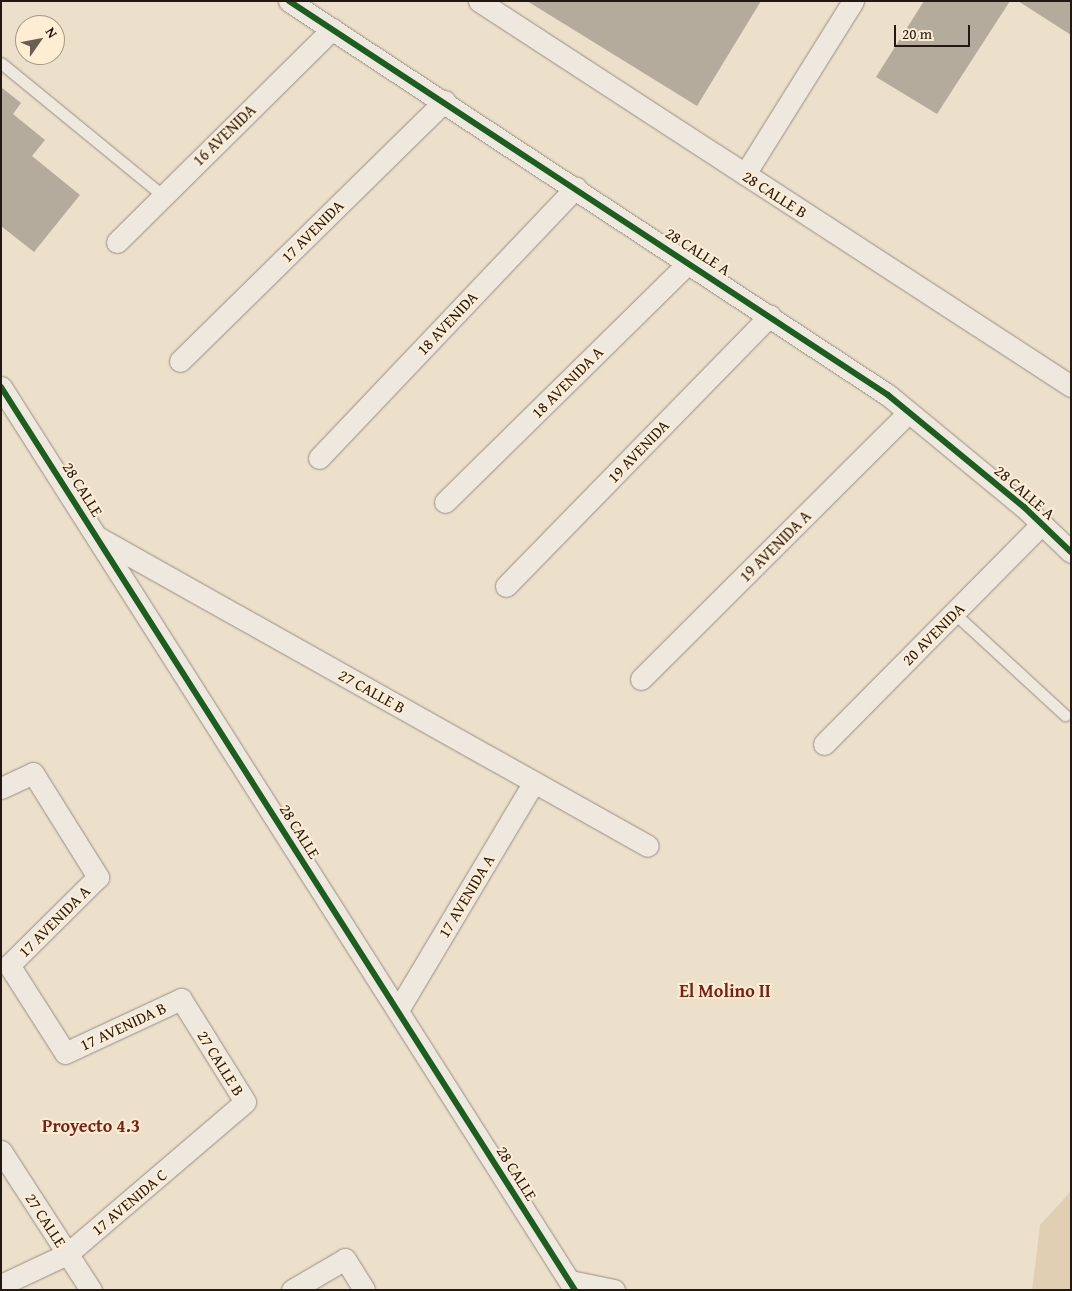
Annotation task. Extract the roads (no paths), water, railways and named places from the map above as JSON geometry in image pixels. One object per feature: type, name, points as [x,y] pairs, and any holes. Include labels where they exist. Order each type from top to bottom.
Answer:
[{"type":"street","name":"28 CALLE A","points":[[289,1],[445,101],[770,315],[909,412],[1042,524],[1071,552]]},
{"type":"street","points":[[745,174],[853,1]]},
{"type":"street","name":"28 CALLE B","points":[[486,3],[1071,386]]},
{"type":"street","name":"16 AVENIDA","points":[[117,242],[162,195],[332,29]]},
{"type":"street","name":"17 AVENIDA","points":[[180,362],[445,101]]},
{"type":"street","name":"18 AVENIDA","points":[[319,458],[576,187]]},
{"type":"street","name":"18 AVENIDA A","points":[[445,502],[689,262]]},
{"type":"street","name":"19 AVENIDA","points":[[506,586],[770,315]]},
{"type":"street","name":"28 CALLE","points":[[1,387],[572,1285]]},
{"type":"street","name":"19 AVENIDA A","points":[[641,679],[909,412]]},
{"type":"street","name":"20 AVENIDA","points":[[824,744],[1042,524]]},
{"type":"street","name":"27 CALLE B","points":[[97,536],[648,846]]},
{"type":"street","name":"17 AVENIDA A","points":[[1,788],[33,773],[98,877],[9,965],[65,1053]]},
{"type":"street","name":"17 AVENIDA A","points":[[398,1010],[534,782]]},
{"type":"street","name":"27 CALLE B","points":[[181,999],[245,1102]]},
{"type":"street","name":"17 AVENIDA B","points":[[65,1053],[181,999]]},
{"type":"street","name":"17 AVENIDA C","points":[[1,1286],[68,1254],[245,1102]]},
{"type":"street","name":"27 CALLE","points":[[1,1151],[91,1290]]},
{"type":"street","points":[[292,1290],[345,1259],[364,1290]]},
{"type":"street","points":[[572,1285],[614,1290]]},
{"type":"lane","points":[[1,63],[162,195]]},
{"type":"lane","points":[[954,612],[1065,715]]},
{"type":"district","name":"El Molino II","points":[[725,991]]},
{"type":"district","name":"Proyecto 4.3","points":[[91,1126]]}]
